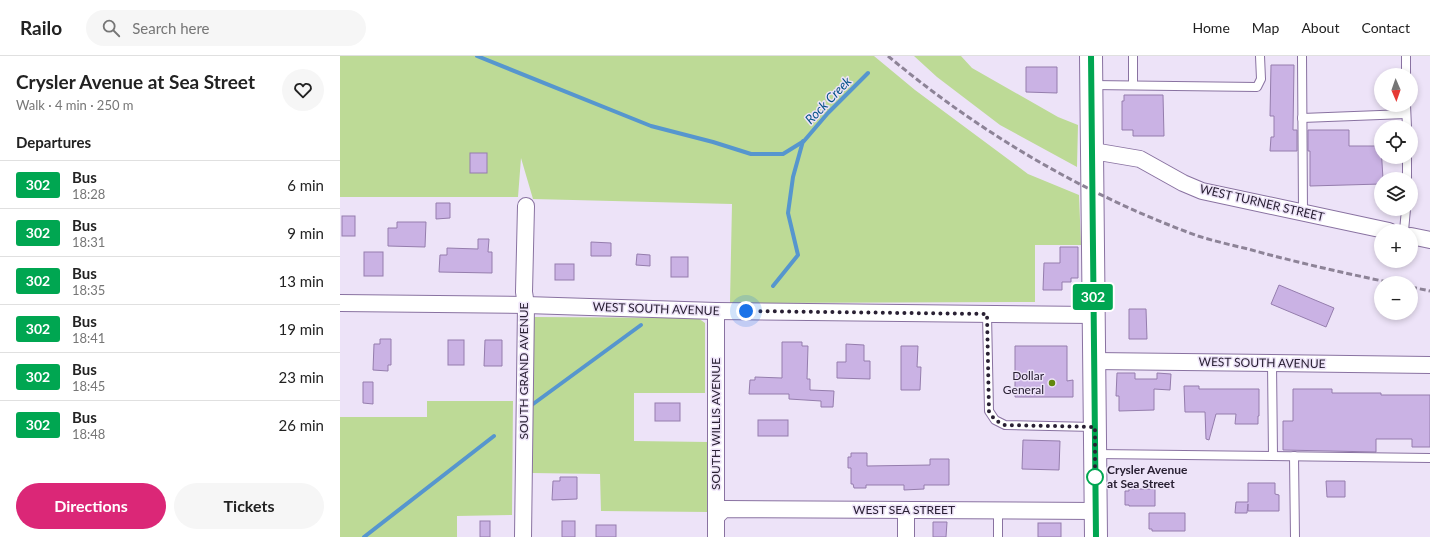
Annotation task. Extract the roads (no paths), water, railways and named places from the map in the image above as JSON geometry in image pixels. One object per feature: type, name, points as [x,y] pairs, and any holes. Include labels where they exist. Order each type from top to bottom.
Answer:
[{"type":"main road","points":[[1091,56],[1096,537]]},
{"type":"street","name":"WEST TURNER STREET","points":[[1093,151],[1140,159],[1183,183],[1202,191],[1374,228]]},
{"type":"street","name":"SOUTH GRAND AVENUE","points":[[523,537],[526,305],[524,292],[526,206]]},
{"type":"street","points":[[1418,237],[1430,240]]},
{"type":"street","name":"WEST SOUTH AVENUE","points":[[340,303],[526,305],[716,311],[1093,315]]},
{"type":"street","name":"SOUTH WILLIS AVENUE","points":[[716,311],[716,537]]},
{"type":"street","name":"WEST SOUTH AVENUE","points":[[1094,361],[1430,365]]},
{"type":"street","name":"WEST SEA STREET","points":[[716,517],[724,509],[1095,511]]},
{"type":"street","points":[[906,510],[906,537]]},
{"type":"lane","points":[[1133,56],[1133,85]]},
{"type":"lane","points":[[1092,85],[1256,87],[1261,79],[1260,56]]},
{"type":"lane","points":[[1302,56],[1303,212]]},
{"type":"lane","points":[[1406,56],[1406,68]]},
{"type":"lane","points":[[1302,118],[1406,114],[1406,120]]},
{"type":"lane","points":[[987,314],[989,412],[995,420],[1004,425],[1095,427]]},
{"type":"lane","points":[[1272,364],[1273,456]]},
{"type":"lane","points":[[1095,454],[1430,458]]},
{"type":"lane","points":[[1294,456],[1295,537]]},
{"type":"lane","points":[[998,511],[998,537]]},
{"type":"waterway","name":"Rock Creek","points":[[477,56],[651,126],[713,142],[751,154],[783,154],[804,141],[828,113],[868,73]]},
{"type":"waterway","points":[[773,286],[798,255],[788,213],[793,177],[803,141]]},
{"type":"waterway","points":[[529,407],[641,325]]},
{"type":"waterway","points":[[364,537],[494,436]]},
{"type":"railway","points":[[888,56],[959,111],[1035,160],[1156,220],[1204,238],[1302,263],[1374,279]]},
{"type":"railway","points":[[1418,288],[1430,291]]},
{"type":"place","name":"Dollar General","points":[[1052,383]]},
{"type":"place","name":"Crysler Avenue at Sea Street","points":[[1095,477]]}]
